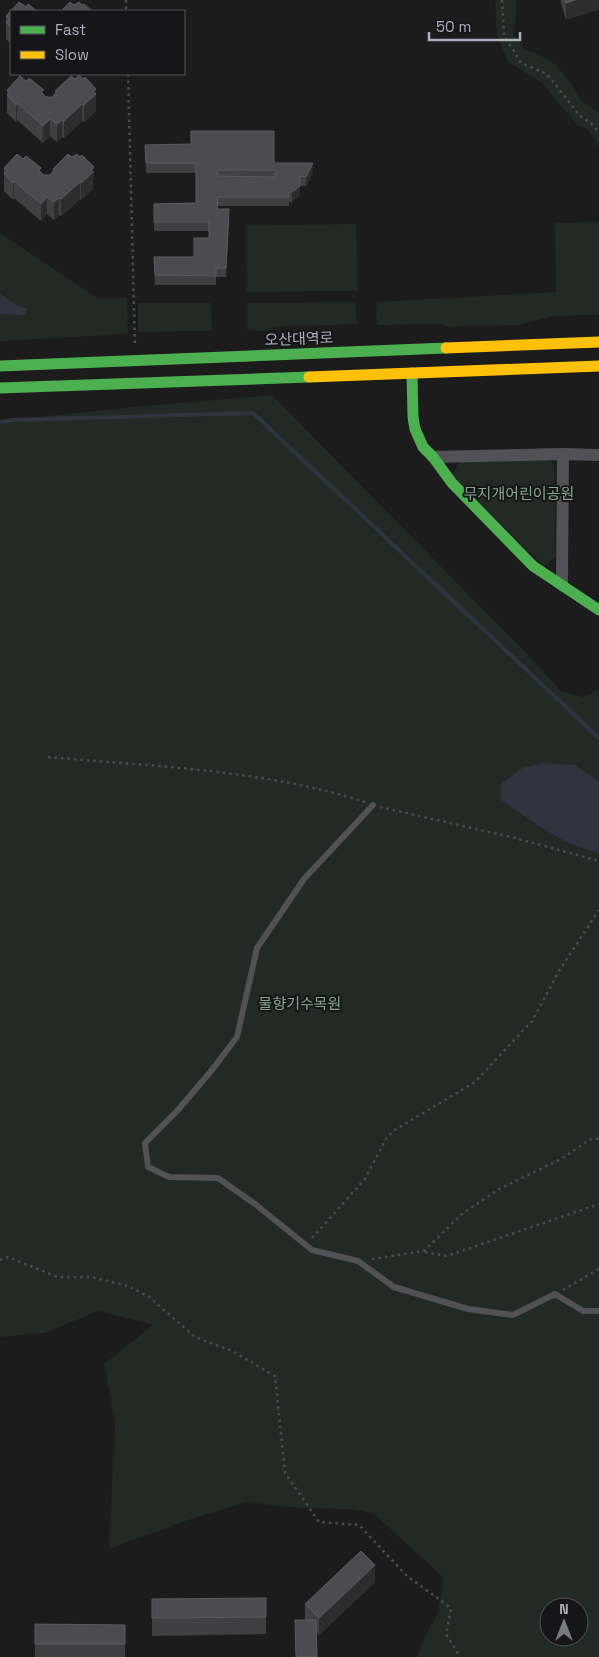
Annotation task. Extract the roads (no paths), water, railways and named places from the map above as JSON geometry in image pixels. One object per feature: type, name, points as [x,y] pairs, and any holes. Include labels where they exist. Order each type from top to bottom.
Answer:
[{"type":"main road","name":"오산대역로","points":[[0,366],[599,342]]},
{"type":"main road","points":[[0,388],[599,366]]},
{"type":"main road","points":[[412,373],[412,402],[416,429],[423,447],[434,457],[452,482],[532,566],[599,610]]},
{"type":"street","points":[[562,454],[562,585]]},
{"type":"street","points":[[434,457],[599,455]]},
{"type":"lane","points":[[374,805],[304,879],[257,948],[237,1037],[177,1111],[145,1143],[148,1167],[169,1177],[218,1178],[255,1204],[312,1250],[358,1261],[394,1287],[468,1310],[513,1315],[555,1294],[583,1311],[599,1311]]},
{"type":"waterway","points":[[0,422],[12,420],[253,413],[599,738]]},
{"type":"park label","name":"무지개어린이공원","points":[[519,494]]},
{"type":"park label","name":"물향기수목원","points":[[300,1004]]}]
